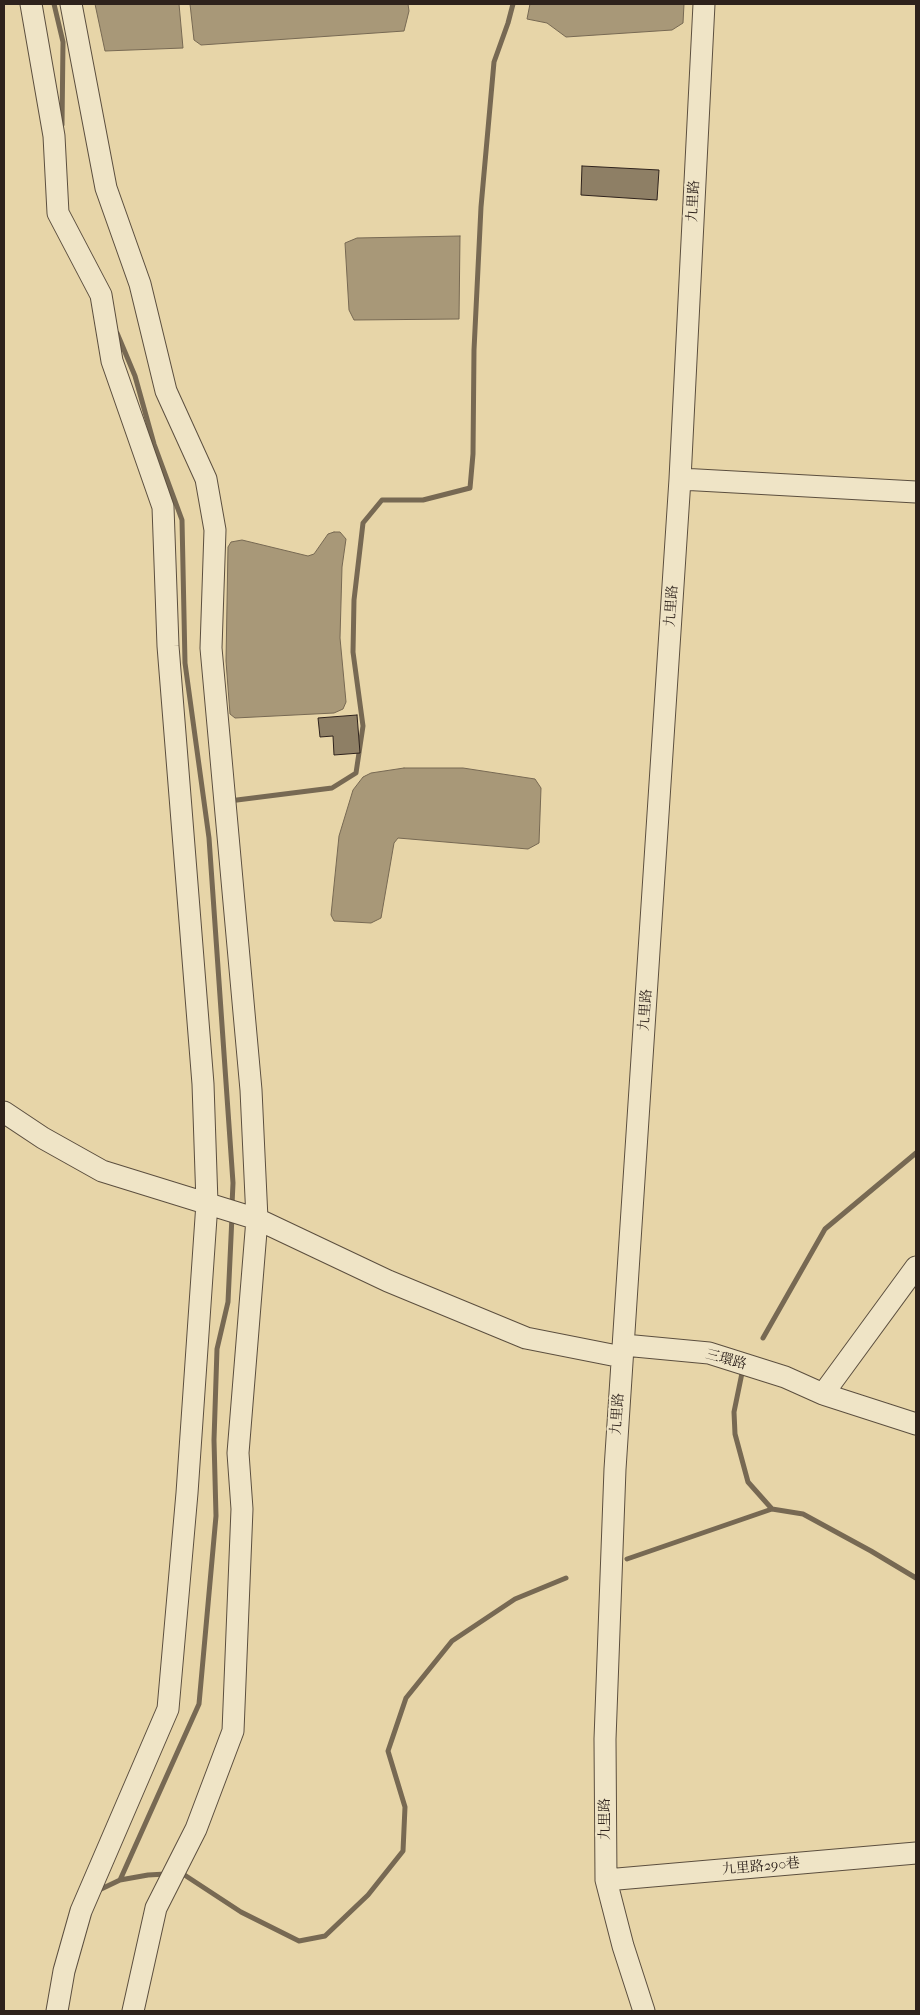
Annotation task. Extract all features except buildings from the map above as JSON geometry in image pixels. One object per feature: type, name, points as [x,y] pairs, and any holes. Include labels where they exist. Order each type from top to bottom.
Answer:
[{"type":"street","points":[[31,4],[54,136],[58,214],[100,295],[112,361],[163,507],[168,646],[203,1084],[207,1203],[187,1493],[168,1709],[81,1911],[64,1971],[57,2011]]},
{"type":"street","points":[[71,4],[106,188],[140,284],[166,391],[206,479],[215,530],[211,648],[251,1090],[256,1219],[238,1453],[242,1509],[233,1731],[196,1829],[156,1908],[133,2011]]},
{"type":"street","name":"九里路","points":[[644,2011],[623,1946],[606,1880],[606,1719],[615,1469],[680,479],[704,4]]},
{"type":"street","points":[[680,479],[916,492]]},
{"type":"street","name":"三環路","points":[[4,1112],[102,1171],[256,1219],[388,1281],[526,1338],[623,1351],[709,1353],[785,1377],[824,1394],[916,1424]]},
{"type":"street","points":[[824,1394],[916,1266]]},
{"type":"street","name":"九里路290巷","points":[[606,1880],[916,1853]]},
{"type":"shaded area","points":[[95,4],[179,4],[183,48],[105,51]]},
{"type":"shaded area","points":[[190,4],[408,4],[409,11],[404,31],[201,45],[194,40]]},
{"type":"shaded area","points":[[530,4],[684,4],[683,23],[672,30],[566,37],[547,23],[527,19]]},
{"type":"shaded area","points":[[460,236],[459,319],[354,320],[349,310],[345,243],[357,238]]},
{"type":"shaded area","points":[[340,532],[346,539],[342,567],[340,638],[346,702],[343,709],[334,713],[235,718],[230,714],[226,661],[228,547],[231,542],[242,540],[308,556],[314,554],[328,534]]},
{"type":"shaded area","points":[[404,768],[463,768],[535,779],[541,788],[539,843],[528,849],[398,838],[394,843],[381,918],[371,923],[334,921],[331,915],[339,836],[353,790],[363,777],[371,773]]},
{"type":"waterway","points":[[54,4],[63,42],[62,125]]},
{"type":"waterway","points":[[229,801],[332,788],[356,773],[363,726],[353,652],[354,600],[363,523],[382,500],[423,500],[470,488],[473,454],[474,350],[481,207],[494,62],[513,4]]},
{"type":"waterway","points":[[117,333],[135,376],[154,444],[182,520],[185,663],[209,838],[233,1183],[232,1205]]},
{"type":"waterway","points":[[763,1338],[825,1229],[916,1153]]},
{"type":"waterway","points":[[120,1880],[199,1704],[216,1516],[214,1440],[217,1349],[228,1302],[232,1216]]},
{"type":"waterway","points":[[742,1373],[734,1412],[735,1434],[748,1482],[772,1509]]},
{"type":"waterway","points":[[627,1559],[772,1509],[803,1514],[916,1578]]},
{"type":"waterway","points":[[180,1874],[183,1874],[241,1912],[299,1941],[325,1936],[368,1895],[403,1851],[405,1807],[388,1751],[406,1698],[452,1641],[515,1599],[566,1578]]},
{"type":"waterway","points":[[97,1891],[120,1880],[166,1874]]}]
